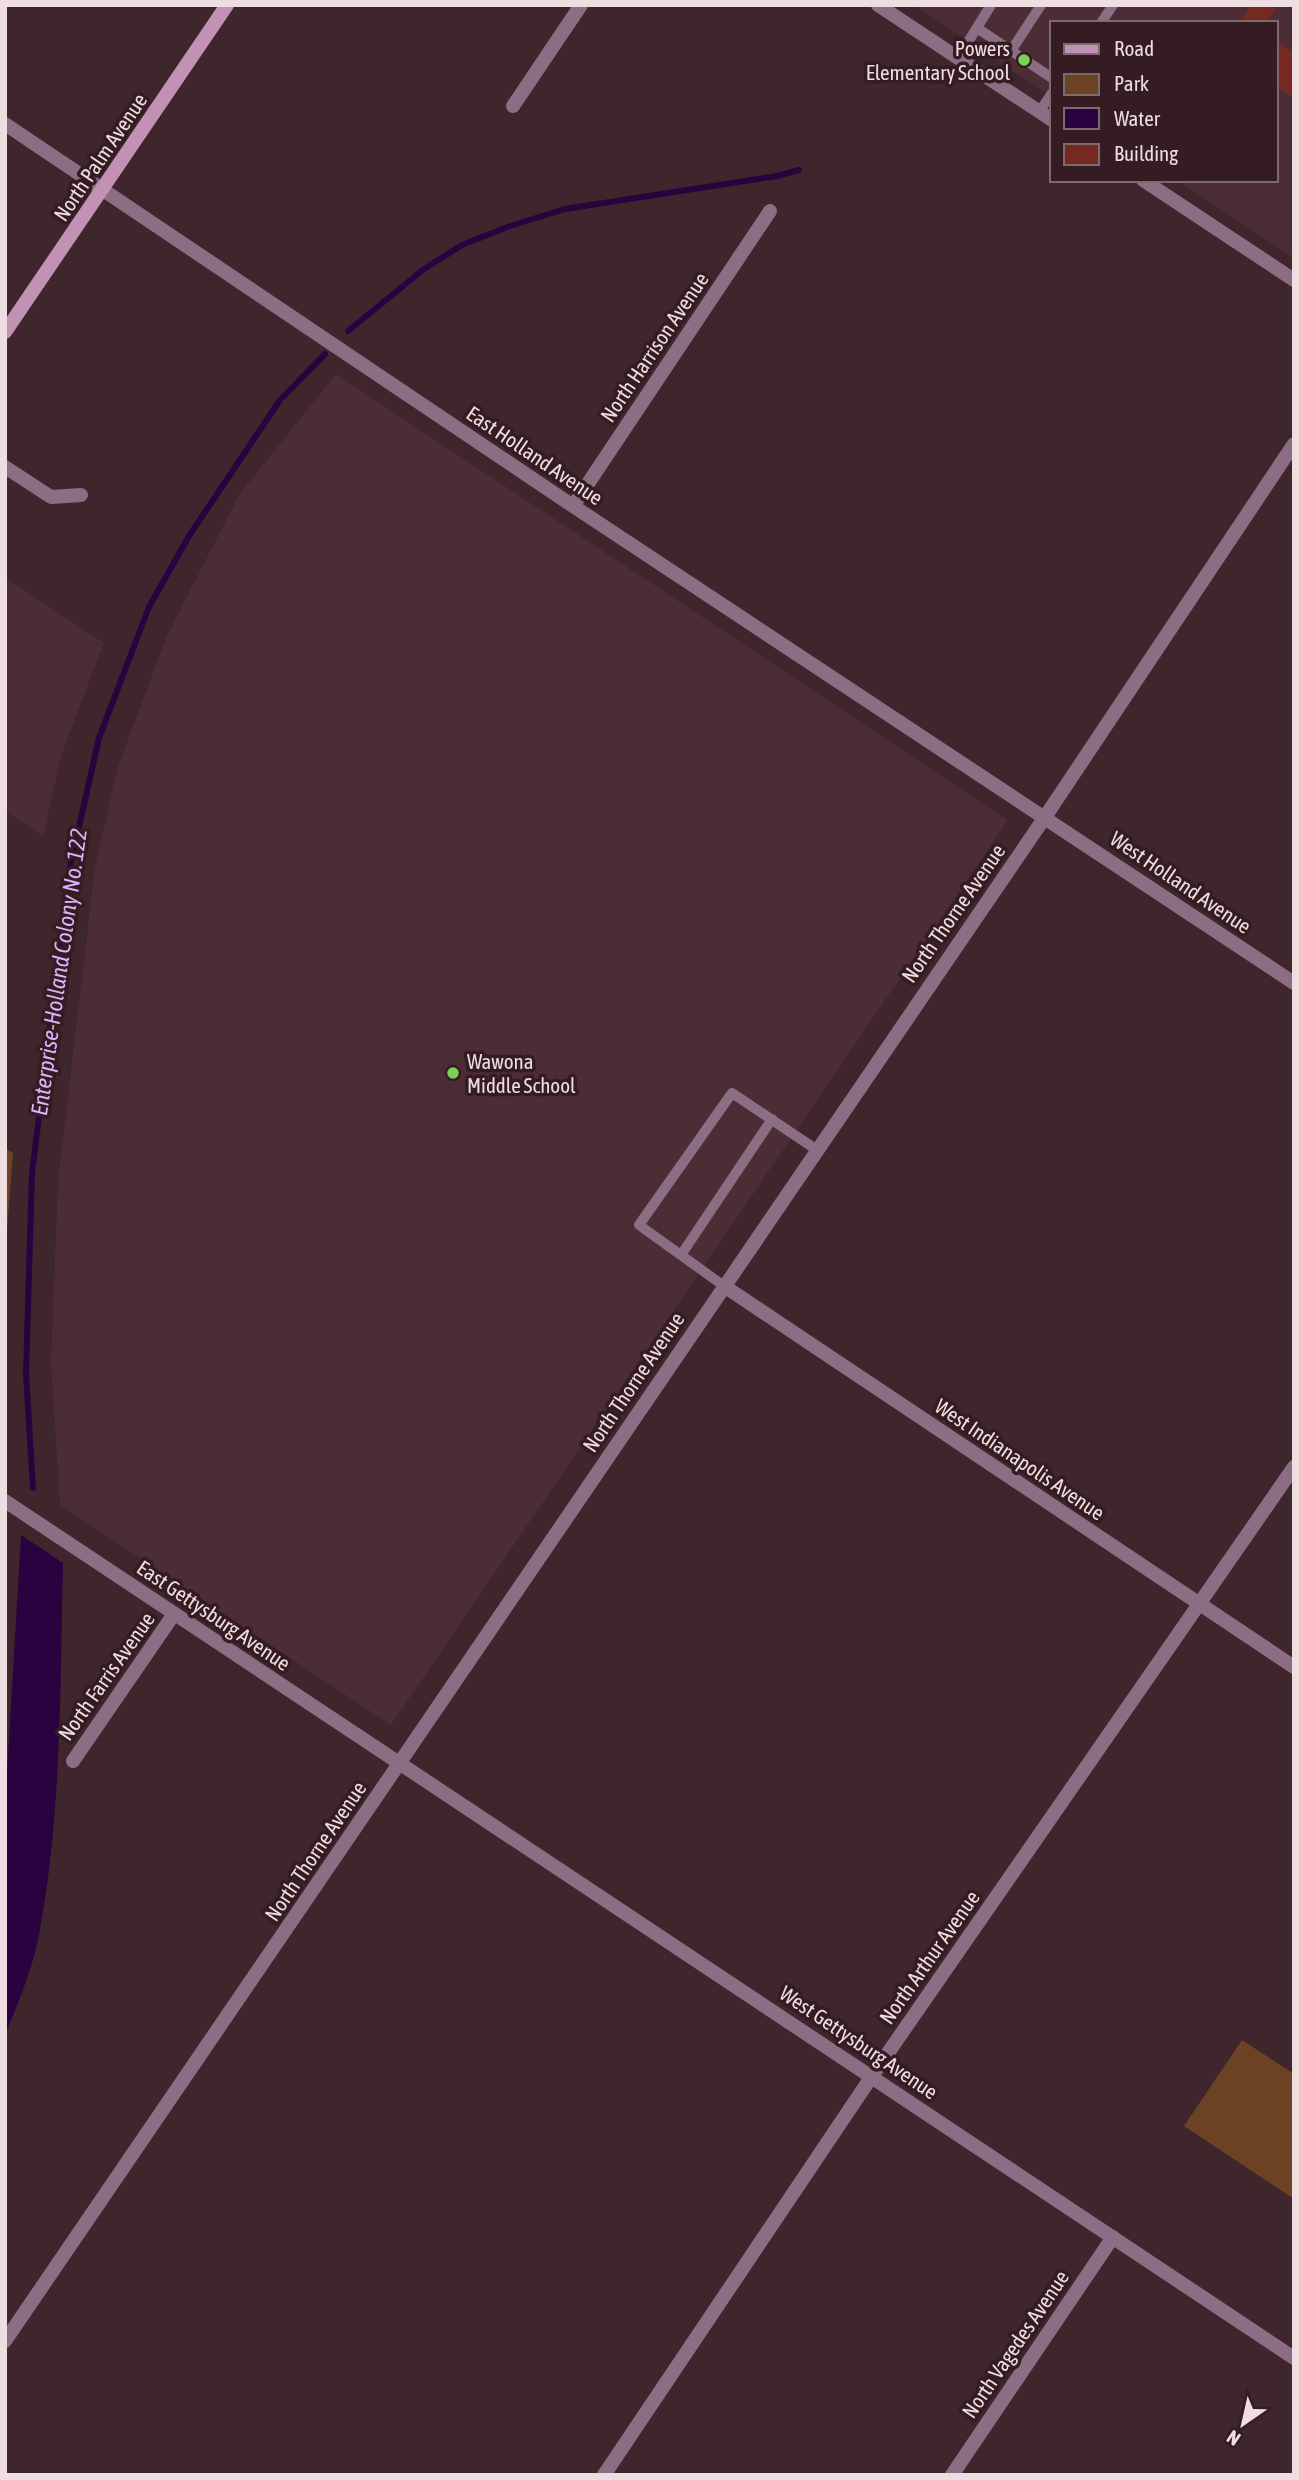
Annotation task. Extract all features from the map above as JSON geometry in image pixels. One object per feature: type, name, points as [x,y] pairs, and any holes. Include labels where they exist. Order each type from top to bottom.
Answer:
[{"type":"main road","name":"North Palm Avenue","points":[[5,332],[228,5]]},
{"type":"street","points":[[513,106],[581,5]]},
{"type":"street","points":[[878,5],[1050,119]]},
{"type":"street","name":"East Holland Avenue","points":[[5,124],[573,506],[1045,817]]},
{"type":"street","points":[[1146,182],[1294,280]]},
{"type":"street","name":"North Harrison Avenue","points":[[573,506],[770,211]]},
{"type":"street","name":"North Thorne Avenue","points":[[5,2341],[1045,817],[1294,444]]},
{"type":"street","points":[[5,467],[51,497],[81,495]]},
{"type":"street","name":"West Holland Avenue","points":[[1045,817],[1294,983]]},
{"type":"street","name":"West Indianapolis Avenue","points":[[724,1286],[1294,1667]]},
{"type":"street","name":"North Arthur Avenue","points":[[604,2475],[872,2076],[1294,1467]]},
{"type":"street","name":"East Gettysburg Avenue","points":[[5,1501],[399,1765]]},
{"type":"street","name":"North Farris Avenue","points":[[73,1761],[174,1614]]},
{"type":"street","name":"West Gettysburg Avenue","points":[[399,1765],[1294,2358]]},
{"type":"street","name":"North Vagedes Avenue","points":[[952,2475],[1113,2237]]},
{"type":"lane","points":[[958,58],[992,5]]},
{"type":"lane","points":[[1011,51],[1041,5]]},
{"type":"lane","points":[[1102,21],[1113,5]]},
{"type":"lane","points":[[977,28],[1050,77]]},
{"type":"lane","points":[[1040,112],[1050,96]]},
{"type":"lane","points":[[724,1286],[639,1225],[732,1093],[817,1150]]},
{"type":"lane","points":[[681,1255],[772,1119]]},
{"type":"shaded area","points":[[914,5],[1294,5],[1294,258],[1180,182],[1278,182],[1278,21],[1050,21],[1050,96]]},
{"type":"shaded area","name":"Wawona Middle School","points":[[336,374],[1008,820],[391,1725],[60,1505],[51,1362],[58,1182],[95,868],[117,770],[166,638],[239,495]]},
{"type":"shaded area","points":[[5,577],[104,643],[62,753],[43,836],[5,811]]},
{"type":"green space","points":[[5,1148],[13,1153],[5,1257]]},
{"type":"green space","points":[[1242,2040],[1294,2074],[1294,2199],[1184,2126]]},
{"type":"water","points":[[21,1535],[63,1563],[60,1705],[56,1800],[46,1894],[32,1965],[5,2036],[5,1808]]},
{"type":"building","points":[[1251,5],[1278,5],[1267,21],[1240,21]]},
{"type":"building","points":[[1278,42],[1294,53],[1294,98],[1278,87]]},
{"type":"waterway","name":"Enterprise-Holland Colony No. 122","points":[[348,331],[424,269],[462,245],[510,226],[565,209],[777,176],[799,170]]},
{"type":"waterway","name":"Enterprise-Holland Colony No. 122","points":[[33,1488],[26,1373],[32,1173],[70,867],[99,738],[149,607],[189,536],[280,400],[325,354]]},
{"type":"place","name":"Powers Elementary School","points":[[1024,60]]},
{"type":"place","name":"Wawona Middle School","points":[[453,1073]]}]
